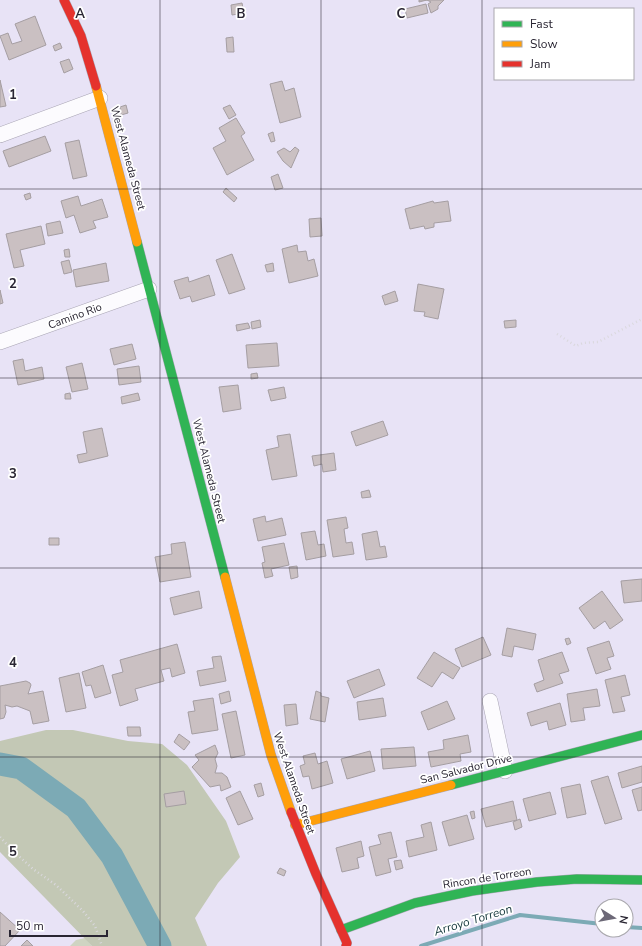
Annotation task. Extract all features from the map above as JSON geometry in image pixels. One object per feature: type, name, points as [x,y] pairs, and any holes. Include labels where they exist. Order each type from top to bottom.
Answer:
[{"type":"street","name":"West Alameda Street","points":[[64,0],[74,20],[86,52],[100,98],[258,710],[295,825],[321,889],[349,945]]},
{"type":"street","points":[[0,135],[100,98]]},
{"type":"street","name":"Camino Rio","points":[[0,342],[149,289]]},
{"type":"street","points":[[490,701],[505,771]]},
{"type":"street","name":"San Salvador Drive","points":[[295,825],[642,735]]},
{"type":"street","name":"Rincon de Torreon","points":[[341,930],[415,903],[472,891],[537,882],[578,879],[642,880]]},
{"type":"path","points":[[557,334],[576,346],[583,343],[598,342],[642,319]]},
{"type":"path","points":[[0,837],[33,869],[56,885],[83,910],[95,926],[102,946]]},
{"type":"green space","points":[[46,730],[73,730],[128,741],[162,744],[187,765],[226,821],[240,857],[218,883],[195,918],[207,946],[92,946],[0,852],[0,741]]},
{"type":"green space","points":[[85,938],[92,946],[70,946],[76,940]]},
{"type":"building","points":[[427,0],[444,0],[438,6],[438,9],[431,13],[428,4],[431,2]]},
{"type":"building","points":[[242,3],[244,13],[232,15],[231,5]]},
{"type":"building","points":[[426,4],[428,13],[407,18],[405,9]]},
{"type":"building","points":[[35,16],[46,45],[9,60],[0,36],[8,33],[12,44],[22,41],[15,24]]},
{"type":"building","points":[[233,37],[234,52],[227,52],[226,38]]},
{"type":"building","points":[[60,43],[62,48],[55,51],[53,46]]},
{"type":"building","points":[[69,59],[73,69],[64,73],[60,62]]},
{"type":"building","points":[[0,80],[6,106],[0,107]]},
{"type":"building","points":[[282,81],[285,91],[294,88],[301,117],[280,123],[270,84]]},
{"type":"building","points":[[126,105],[128,113],[121,115],[120,107]]},
{"type":"building","points":[[230,105],[236,115],[229,119],[223,108]]},
{"type":"building","points":[[236,118],[245,133],[241,136],[254,160],[227,175],[213,148],[226,141],[219,128]]},
{"type":"building","points":[[273,132],[275,141],[271,142],[268,134]]},
{"type":"building","points":[[45,136],[51,151],[9,167],[3,151]]},
{"type":"building","points":[[79,140],[87,176],[73,179],[65,143]]},
{"type":"building","points":[[295,147],[299,150],[291,168],[283,161],[277,152],[284,148],[290,152]]},
{"type":"building","points":[[278,174],[283,188],[275,190],[271,177]]},
{"type":"building","points":[[226,188],[237,198],[234,202],[223,192]]},
{"type":"building","points":[[30,193],[31,198],[26,200],[24,195]]},
{"type":"building","points":[[78,196],[81,206],[102,199],[108,217],[93,221],[96,228],[80,233],[74,215],[66,218],[61,201]]},
{"type":"building","points":[[433,201],[434,203],[448,201],[451,221],[434,223],[434,227],[425,229],[424,226],[410,229],[405,209]]},
{"type":"building","points":[[321,218],[322,236],[310,237],[309,219]]},
{"type":"building","points":[[60,221],[63,233],[48,236],[46,224]]},
{"type":"building","points":[[41,226],[45,244],[20,250],[24,266],[14,268],[6,234]]},
{"type":"building","points":[[297,245],[298,252],[306,251],[308,261],[314,259],[318,276],[289,283],[282,249]]},
{"type":"building","points":[[69,249],[70,257],[65,257],[64,250]]},
{"type":"building","points":[[232,254],[245,289],[229,294],[216,260]]},
{"type":"building","points":[[69,260],[72,272],[64,274],[61,262]]},
{"type":"building","points":[[106,263],[109,281],[76,287],[73,270]]},
{"type":"building","points":[[273,263],[274,271],[267,272],[265,265]]},
{"type":"building","points":[[209,275],[215,295],[192,302],[190,296],[180,299],[174,281],[188,277],[189,282]]},
{"type":"building","points":[[418,284],[444,289],[438,319],[424,316],[425,312],[414,311]]},
{"type":"building","points":[[0,290],[3,303],[0,304]]},
{"type":"building","points":[[395,291],[398,301],[385,305],[382,296]]},
{"type":"building","points":[[260,320],[261,327],[252,329],[251,322]]},
{"type":"building","points":[[516,320],[516,327],[505,328],[504,321]]},
{"type":"building","points":[[248,323],[250,328],[237,331],[236,325]]},
{"type":"building","points":[[277,343],[279,366],[248,368],[246,345]]},
{"type":"building","points":[[132,344],[136,359],[114,365],[110,349]]},
{"type":"building","points":[[23,359],[25,371],[42,367],[44,379],[18,385],[13,361]]},
{"type":"building","points":[[82,363],[88,389],[72,392],[66,367]]},
{"type":"building","points":[[139,366],[141,382],[119,385],[117,369]]},
{"type":"building","points":[[257,373],[258,378],[251,379],[251,374]]},
{"type":"building","points":[[238,385],[241,409],[223,412],[219,387]]},
{"type":"building","points":[[284,387],[286,398],[271,401],[268,390]]},
{"type":"building","points":[[70,393],[71,399],[65,399],[65,394]]},
{"type":"building","points":[[138,393],[140,400],[122,404],[121,397]]},
{"type":"building","points":[[383,421],[388,435],[356,446],[351,432]]},
{"type":"building","points":[[102,428],[108,456],[79,463],[77,455],[87,453],[83,432]]},
{"type":"building","points":[[290,434],[297,476],[272,480],[266,450],[279,447],[277,436]]},
{"type":"building","points":[[334,453],[336,470],[323,472],[322,464],[314,466],[312,456]]},
{"type":"building","points":[[369,490],[371,497],[362,498],[361,492]]},
{"type":"building","points":[[265,516],[266,522],[282,518],[286,535],[258,541],[253,519]]},
{"type":"building","points":[[346,517],[348,528],[344,529],[346,543],[352,542],[354,554],[333,557],[327,520]]},
{"type":"building","points":[[315,531],[318,545],[324,544],[326,556],[306,560],[301,533]]},
{"type":"building","points":[[377,531],[380,547],[385,546],[387,557],[366,560],[362,534]]},
{"type":"building","points":[[49,538],[59,538],[59,545],[49,545]]},
{"type":"building","points":[[185,542],[191,577],[160,582],[155,557],[172,554],[171,544]]},
{"type":"building","points":[[284,543],[289,565],[271,569],[273,576],[265,578],[262,563],[265,562],[262,547]]},
{"type":"building","points":[[297,566],[298,577],[291,579],[289,567]]},
{"type":"building","points":[[642,579],[642,601],[624,603],[621,581]]},
{"type":"building","points":[[199,591],[202,608],[174,615],[170,598]]},
{"type":"building","points":[[602,591],[623,620],[610,629],[605,621],[594,629],[579,608]]},
{"type":"building","points":[[507,628],[536,634],[533,650],[514,646],[512,657],[502,655]]},
{"type":"building","points":[[483,637],[491,655],[462,667],[455,649]]},
{"type":"building","points":[[569,638],[571,643],[567,645],[565,639]]},
{"type":"building","points":[[609,641],[614,656],[607,658],[611,669],[596,674],[587,648]]},
{"type":"building","points":[[177,644],[185,673],[172,677],[170,668],[161,670],[164,681],[135,689],[138,700],[120,706],[112,675],[123,672],[120,660]]},
{"type":"building","points":[[434,652],[460,668],[453,679],[442,672],[432,687],[417,678]]},
{"type":"building","points":[[562,652],[569,671],[559,674],[563,683],[537,692],[534,684],[544,680],[538,660]]},
{"type":"building","points":[[221,656],[226,681],[200,686],[197,671],[214,668],[212,657]]},
{"type":"building","points":[[103,665],[111,693],[95,698],[91,685],[86,686],[82,672]]},
{"type":"building","points":[[379,669],[385,685],[354,698],[347,681]]},
{"type":"building","points":[[79,673],[86,708],[66,712],[59,678]]},
{"type":"building","points":[[625,675],[630,695],[621,697],[625,711],[613,713],[605,680]]},
{"type":"building","points":[[26,681],[31,685],[28,694],[43,691],[49,721],[33,724],[30,711],[17,706],[12,707],[5,705],[6,712],[4,718],[0,719],[0,686]]},
{"type":"building","points":[[597,689],[600,706],[583,708],[585,720],[571,722],[567,694]]},
{"type":"building","points":[[229,691],[231,701],[221,704],[219,694]]},
{"type":"building","points":[[316,691],[321,693],[321,696],[329,698],[325,722],[310,719]]},
{"type":"building","points":[[213,698],[218,730],[192,734],[188,712],[195,711],[193,701]]},
{"type":"building","points":[[383,698],[386,716],[359,720],[357,702]]},
{"type":"building","points":[[447,701],[455,719],[428,730],[421,712]]},
{"type":"building","points":[[560,703],[566,725],[549,730],[547,721],[531,726],[527,713]]},
{"type":"building","points":[[296,704],[298,724],[286,726],[284,705]]},
{"type":"building","points":[[236,711],[245,755],[231,758],[222,714]]},
{"type":"building","points":[[127,727],[140,727],[141,736],[128,736]]},
{"type":"building","points":[[179,734],[190,742],[184,750],[174,742]]},
{"type":"building","points":[[468,735],[471,752],[460,754],[461,761],[431,767],[428,752],[444,749],[443,740]]},
{"type":"building","points":[[215,745],[218,753],[215,759],[217,766],[215,773],[222,773],[227,777],[231,787],[221,791],[220,785],[210,787],[192,767],[199,760],[195,755]]},
{"type":"building","points":[[414,747],[416,766],[383,769],[381,749]]},
{"type":"building","points":[[370,751],[375,771],[347,779],[341,759]]},
{"type":"building","points":[[315,753],[318,764],[327,761],[333,783],[312,789],[309,776],[303,777],[300,766],[305,764],[303,756]]},
{"type":"building","points":[[642,766],[642,782],[622,788],[618,773]]},
{"type":"building","points":[[608,776],[622,819],[605,824],[591,781]]},
{"type":"building","points":[[261,783],[264,795],[258,797],[254,785]]},
{"type":"building","points":[[580,784],[586,814],[567,818],[561,788]]},
{"type":"building","points":[[642,787],[642,810],[638,811],[632,790]]},
{"type":"building","points":[[184,791],[186,804],[166,807],[164,794]]},
{"type":"building","points":[[240,791],[253,819],[238,825],[226,798]]},
{"type":"building","points":[[550,792],[556,814],[529,821],[523,799]]},
{"type":"building","points":[[513,801],[517,820],[486,827],[481,809]]},
{"type":"building","points":[[474,811],[475,818],[472,819],[470,812]]},
{"type":"building","points":[[467,815],[474,839],[449,846],[442,822]]},
{"type":"building","points":[[520,819],[522,827],[515,830],[513,822]]},
{"type":"building","points":[[431,822],[437,850],[409,857],[406,841],[424,837],[421,825]]},
{"type":"building","points":[[391,832],[397,857],[388,859],[391,872],[376,876],[369,847],[381,844],[378,835]]},
{"type":"building","points":[[361,841],[364,856],[357,858],[359,868],[342,872],[336,848]]},
{"type":"building","points":[[401,860],[403,868],[396,870],[394,861]]},
{"type":"building","points":[[280,868],[286,871],[284,876],[277,873]]},
{"type":"building","points":[[0,912],[20,930],[5,946],[0,946]]},
{"type":"building","points":[[27,940],[33,946],[21,946]]},
{"type":"waterway","points":[[0,764],[21,768],[76,808],[112,856],[160,946]]},
{"type":"waterway","name":"Arroyo Torreon","points":[[421,946],[520,915],[594,923]]},
{"type":"waterway","name":"Arroyo Torreon","points":[[634,928],[642,928]]},
{"type":"traffic: fast","points":[[137,242],[225,577]]},
{"type":"traffic: fast","points":[[451,785],[642,735]]},
{"type":"traffic: fast","points":[[341,930],[415,903],[472,891],[537,882],[577,879],[642,880]]},
{"type":"traffic: slow","points":[[96,86],[137,242]]},
{"type":"traffic: slow","points":[[225,577],[271,755],[291,812]]},
{"type":"traffic: slow","points":[[295,825],[451,785]]},
{"type":"traffic: jam","points":[[64,0],[81,36],[96,86]]},
{"type":"traffic: jam","points":[[291,812],[316,874],[347,943],[346,946]]}]
